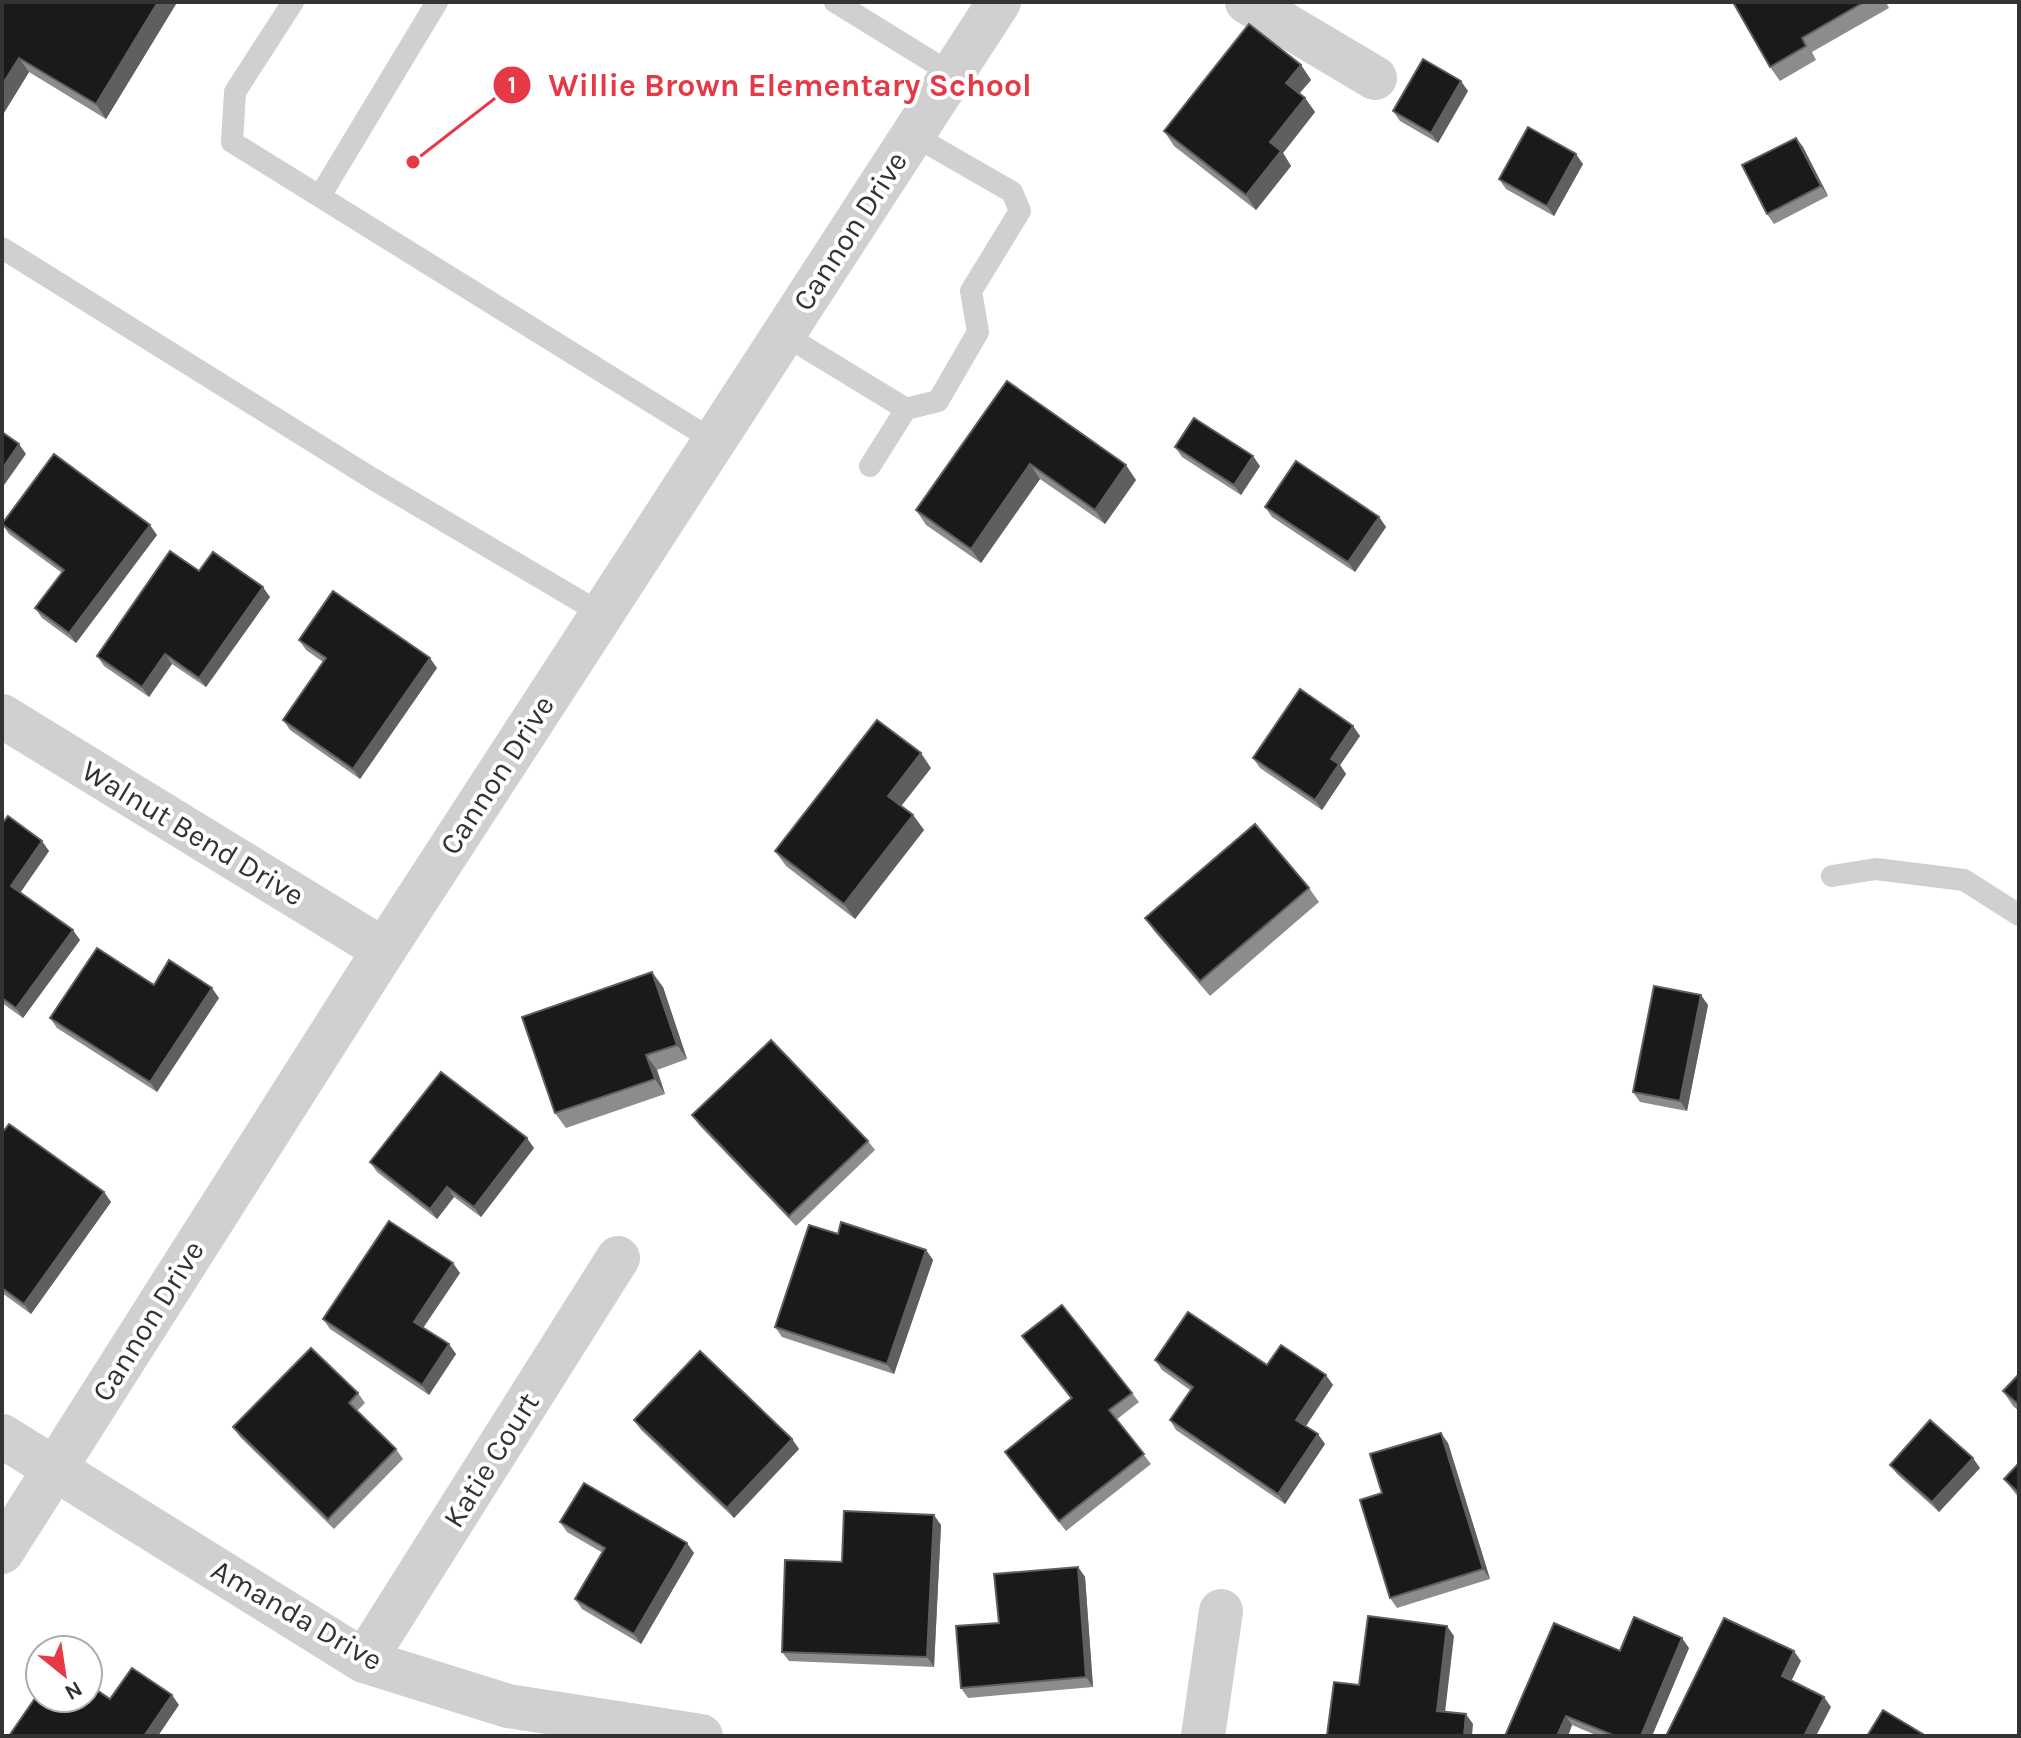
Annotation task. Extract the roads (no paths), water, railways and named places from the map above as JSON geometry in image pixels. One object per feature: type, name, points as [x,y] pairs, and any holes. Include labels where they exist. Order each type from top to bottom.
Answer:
[{"type":"street","name":"Cannon Drive","points":[[2,1552],[384,950],[999,2]]},
{"type":"street","points":[[1247,2],[1375,78]]},
{"type":"street","name":"Walnut Bend Drive","points":[[2,716],[384,950]]},
{"type":"street","name":"Katie Court","points":[[364,1661],[618,1258]]},
{"type":"street","name":"Amanda Drive","points":[[2,1436],[364,1661],[508,1706],[701,1736]]},
{"type":"street","points":[[1203,1736],[1221,1611]]},
{"type":"lane","points":[[293,2],[235,92],[232,142],[714,441]]},
{"type":"lane","points":[[320,196],[437,2]]},
{"type":"lane","points":[[835,2],[952,74]]},
{"type":"lane","points":[[870,466],[906,409],[938,401],[978,332],[971,291],[1020,211],[1012,192],[913,135]]},
{"type":"lane","points":[[2,248],[373,479],[602,614]]},
{"type":"lane","points":[[783,334],[906,409]]},
{"type":"lane","points":[[1832,876],[1876,869],[1964,880],[2019,915]]},
{"type":"place","name":"Willie Brown Elementary School","points":[[413,162]]}]
